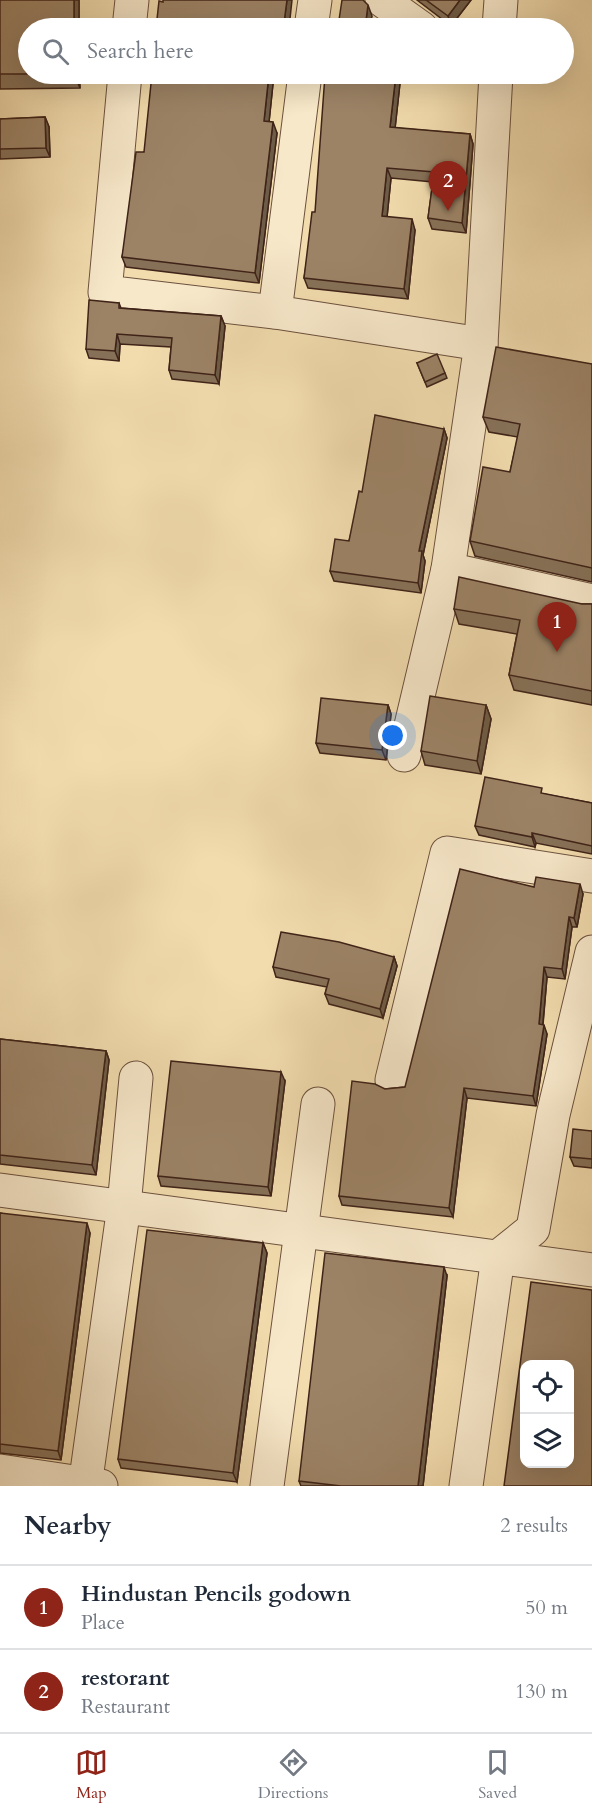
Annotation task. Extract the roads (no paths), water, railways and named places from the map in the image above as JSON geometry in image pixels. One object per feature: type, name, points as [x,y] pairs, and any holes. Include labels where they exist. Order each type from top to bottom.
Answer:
[{"type":"street","points":[[130,18],[132,0]]},
{"type":"street","points":[[312,18],[315,0]]},
{"type":"street","points":[[382,0],[407,18]]},
{"type":"street","points":[[500,18],[501,0]]},
{"type":"street","points":[[124,84],[105,292],[275,312],[482,344]]},
{"type":"street","points":[[275,312],[304,84]]},
{"type":"street","points":[[404,754],[448,569],[482,344],[491,84]]},
{"type":"street","points":[[448,569],[592,601]]},
{"type":"street","points":[[392,1080],[447,854],[592,876]]},
{"type":"street","points":[[466,1486],[498,1257],[533,1229],[553,1115],[592,952]]},
{"type":"street","points":[[0,1471],[91,1485],[124,1206],[136,1078]]},
{"type":"street","points":[[267,1486],[303,1230],[318,1104]]},
{"type":"street","points":[[0,1190],[592,1270]]},
{"type":"place","name":"restorant","points":[[448,211]]},
{"type":"place","name":"Hindustan Pencils godown","points":[[557,652]]}]
